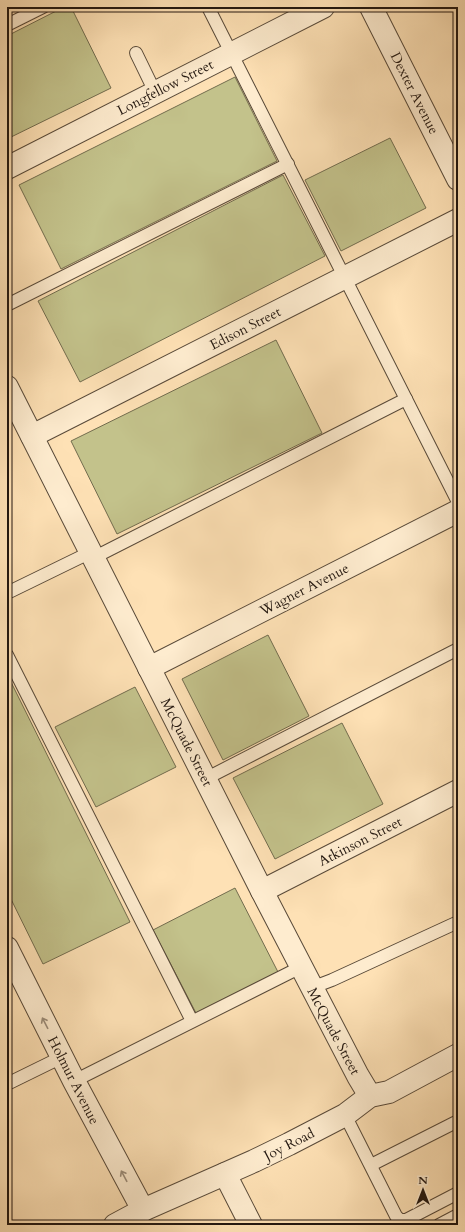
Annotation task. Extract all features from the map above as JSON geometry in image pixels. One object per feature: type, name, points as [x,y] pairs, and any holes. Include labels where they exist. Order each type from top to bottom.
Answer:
[{"type":"street","name":"Longfellow Street","points":[[7,168],[324,7]]},
{"type":"street","name":"Dexter Avenue","points":[[371,7],[458,179]]},
{"type":"street","name":"Edison Street","points":[[32,436],[458,220]]},
{"type":"street","name":"McQuade Street","points":[[7,387],[262,891],[370,1096]]},
{"type":"street","name":"Wagner Avenue","points":[[149,668],[458,511]]},
{"type":"street","name":"Atkinson Street","points":[[262,891],[458,791]]},
{"type":"street","name":"Holmur Avenue","points":[[7,948],[74,1081],[143,1210]]},
{"type":"street","name":"Joy Road","points":[[115,1225],[143,1210],[254,1161],[344,1115],[370,1096],[389,1092],[458,1055]]},
{"type":"street","points":[[225,1174],[251,1225]]},
{"type":"lane","points":[[7,25],[43,7]]},
{"type":"lane","points":[[208,7],[458,502]]},
{"type":"lane","points":[[136,53],[155,92]]},
{"type":"lane","points":[[7,305],[288,164]]},
{"type":"lane","points":[[7,593],[92,555],[406,399]]},
{"type":"lane","points":[[205,779],[458,649]]},
{"type":"lane","points":[[7,655],[192,1021]]},
{"type":"lane","points":[[312,988],[458,922]]},
{"type":"lane","points":[[74,1081],[301,967]]},
{"type":"lane","points":[[7,1084],[62,1057]]},
{"type":"lane","points":[[344,1115],[396,1216],[400,1220],[406,1220],[458,1193]]},
{"type":"lane","points":[[371,1165],[458,1121]]},
{"type":"lane","points":[[439,1225],[458,1215]]},
{"type":"shaded area","points":[[64,7],[71,7],[111,88],[7,139],[7,36]]},
{"type":"shaded area","points":[[235,77],[277,161],[61,269],[19,185]]},
{"type":"shaded area","points":[[390,138],[426,208],[341,251],[305,180]]},
{"type":"shaded area","points":[[283,175],[325,256],[80,382],[38,301]]},
{"type":"shaded area","points":[[276,340],[322,433],[117,534],[71,441]]},
{"type":"shaded area","points":[[268,635],[309,716],[223,760],[182,679]]},
{"type":"shaded area","points":[[7,674],[130,922],[43,964],[7,891]]},
{"type":"shaded area","points":[[135,687],[176,767],[96,807],[55,727]]},
{"type":"shaded area","points":[[342,723],[383,804],[275,859],[233,778]]},
{"type":"shaded area","points":[[235,888],[278,972],[196,1013],[153,930]]}]
